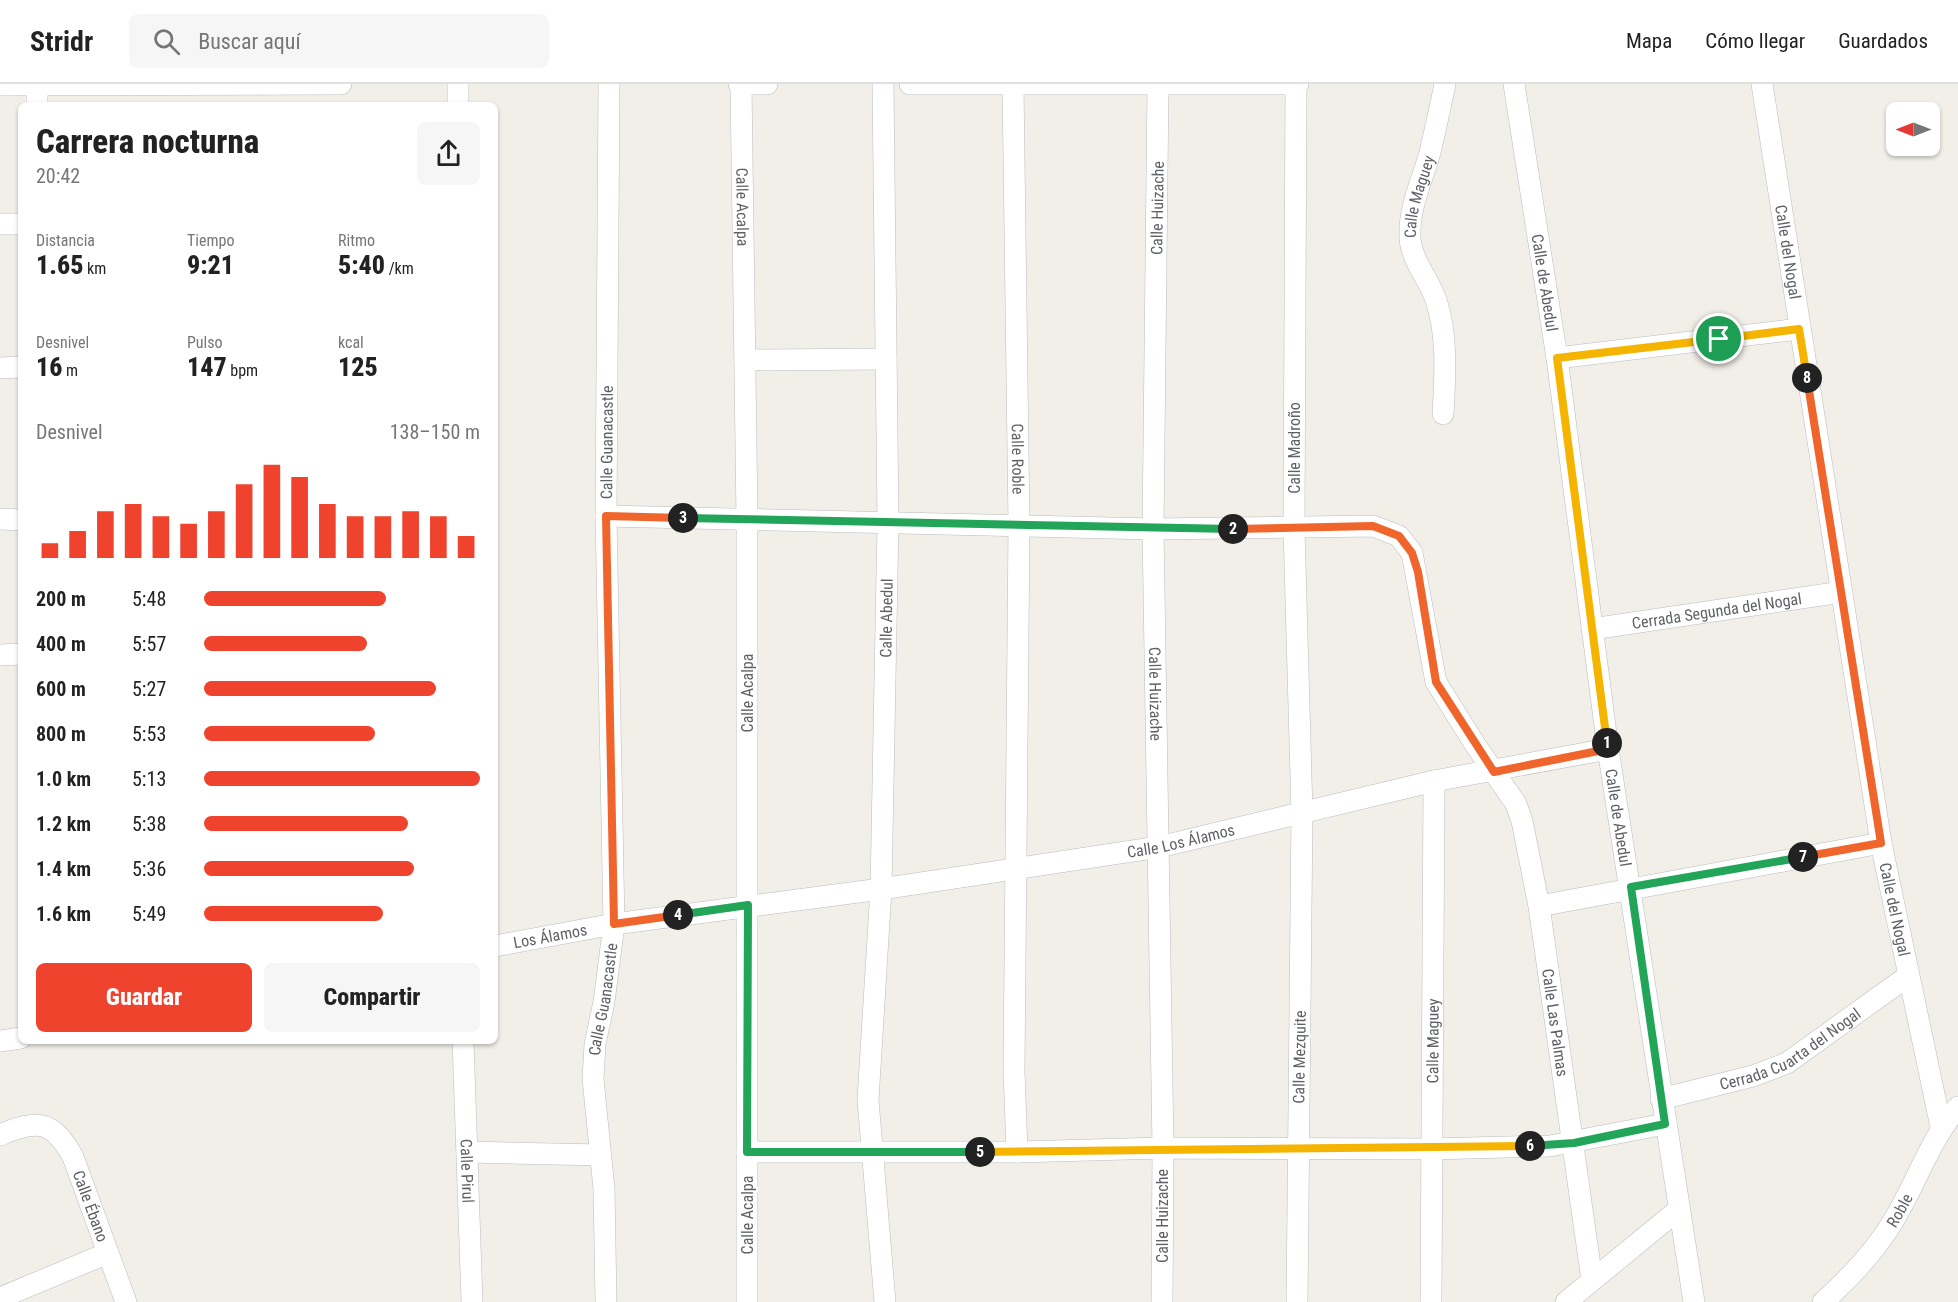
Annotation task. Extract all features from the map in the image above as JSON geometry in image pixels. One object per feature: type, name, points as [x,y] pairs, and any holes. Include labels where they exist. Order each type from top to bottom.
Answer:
[{"type":"street","points":[[37,84],[37,102]]},
{"type":"street","points":[[0,85],[37,84],[179,95],[341,84]]},
{"type":"street","points":[[321,84],[321,102]]},
{"type":"street","points":[[458,84],[458,102]]},
{"type":"street","name":"Calle Guanacastle","points":[[606,1302],[604,1189],[593,1079],[595,1044],[604,1002],[614,924],[606,516],[609,84]]},
{"type":"street","points":[[740,84],[766,84]]},
{"type":"street","name":"Calle Acalpa","points":[[740,84],[747,519],[747,1302]]},
{"type":"street","name":"Calle Abedul","points":[[883,84],[888,522],[881,889],[867,1100],[874,1151],[885,1302]]},
{"type":"street","points":[[910,84],[1158,86],[1297,84]]},
{"type":"street","name":"Calle Madroño","points":[[1297,84],[1294,529],[1302,813]]},
{"type":"street","name":"Calle Maguey","points":[[1443,414],[1445,383],[1440,318],[1436,301],[1413,253],[1410,238],[1414,201],[1429,156],[1445,84]]},
{"type":"street","name":"Calle de Abedul","points":[[1514,84],[1557,358],[1608,749],[1694,1302]]},
{"type":"street","name":"Calle del Nogal","points":[[1762,84],[1881,843],[1941,1127]]},
{"type":"street","name":"Calle Roble","points":[[1013,85],[1019,525],[1018,868],[1014,1071],[1017,1152]]},
{"type":"street","name":"Calle Huizache","points":[[1158,86],[1153,529],[1163,1148],[1162,1302]]},
{"type":"street","points":[[0,224],[18,224]]},
{"type":"street","points":[[1557,358],[1799,329]]},
{"type":"street","points":[[745,360],[886,358]]},
{"type":"street","points":[[0,368],[18,367]]},
{"type":"street","points":[[606,516],[1153,529],[1294,529],[1373,526],[1399,536],[1412,553],[1418,572],[1436,682],[1494,772]]},
{"type":"street","points":[[0,519],[18,520]]},
{"type":"street","name":"Cerrada Segunda del Nogal","points":[[1592,629],[1842,592]]},
{"type":"street","points":[[0,655],[18,654]]},
{"type":"street","name":"Calle Los Álamos","points":[[748,905],[881,889],[1159,847],[1434,782],[1608,749]]},
{"type":"street","name":"Calle Las Palmas","points":[[1494,772],[1516,804],[1522,821],[1539,906],[1592,1280]]},
{"type":"street","name":"Calle Maguey","points":[[1431,1302],[1434,782]]},
{"type":"street","name":"Calle Mezquite","points":[[1297,1302],[1302,813]]},
{"type":"street","points":[[1539,906],[1631,887],[1881,843]]},
{"type":"street","name":"Los Álamos","points":[[498,945],[614,924],[748,905]]},
{"type":"street","name":"Cerrada Cuarta del Nogal","points":[[1661,1098],[1753,1076],[1786,1063],[1908,976]]},
{"type":"street","points":[[0,1041],[18,1038]]},
{"type":"street","name":"Calle Pirul","points":[[463,1044],[472,1302]]},
{"type":"street","name":"Roble","points":[[1823,1302],[1848,1281],[1871,1254],[1895,1218],[1941,1127],[1958,1107]]},
{"type":"street","name":"Calle Ébano","points":[[0,1135],[25,1124],[39,1124],[63,1138],[73,1157],[126,1302]]},
{"type":"street","points":[[747,1152],[1017,1152],[1163,1148],[1431,1149],[1550,1146],[1665,1124]]},
{"type":"street","points":[[468,1152],[600,1155]]},
{"type":"street","points":[[1566,1302],[1678,1210]]},
{"type":"street","points":[[0,1298],[108,1253]]},
{"type":"route","points":[[1799,329],[1881,843],[1631,887],[1665,1124],[1550,1146],[1431,1149],[1163,1148],[1017,1152],[747,1152],[748,905],[614,924],[606,516],[1153,529],[1294,529],[1373,526],[1399,536],[1412,553],[1418,572],[1436,682],[1448,704],[1494,772],[1608,749],[1557,358],[1719,339],[1799,329]]}]
